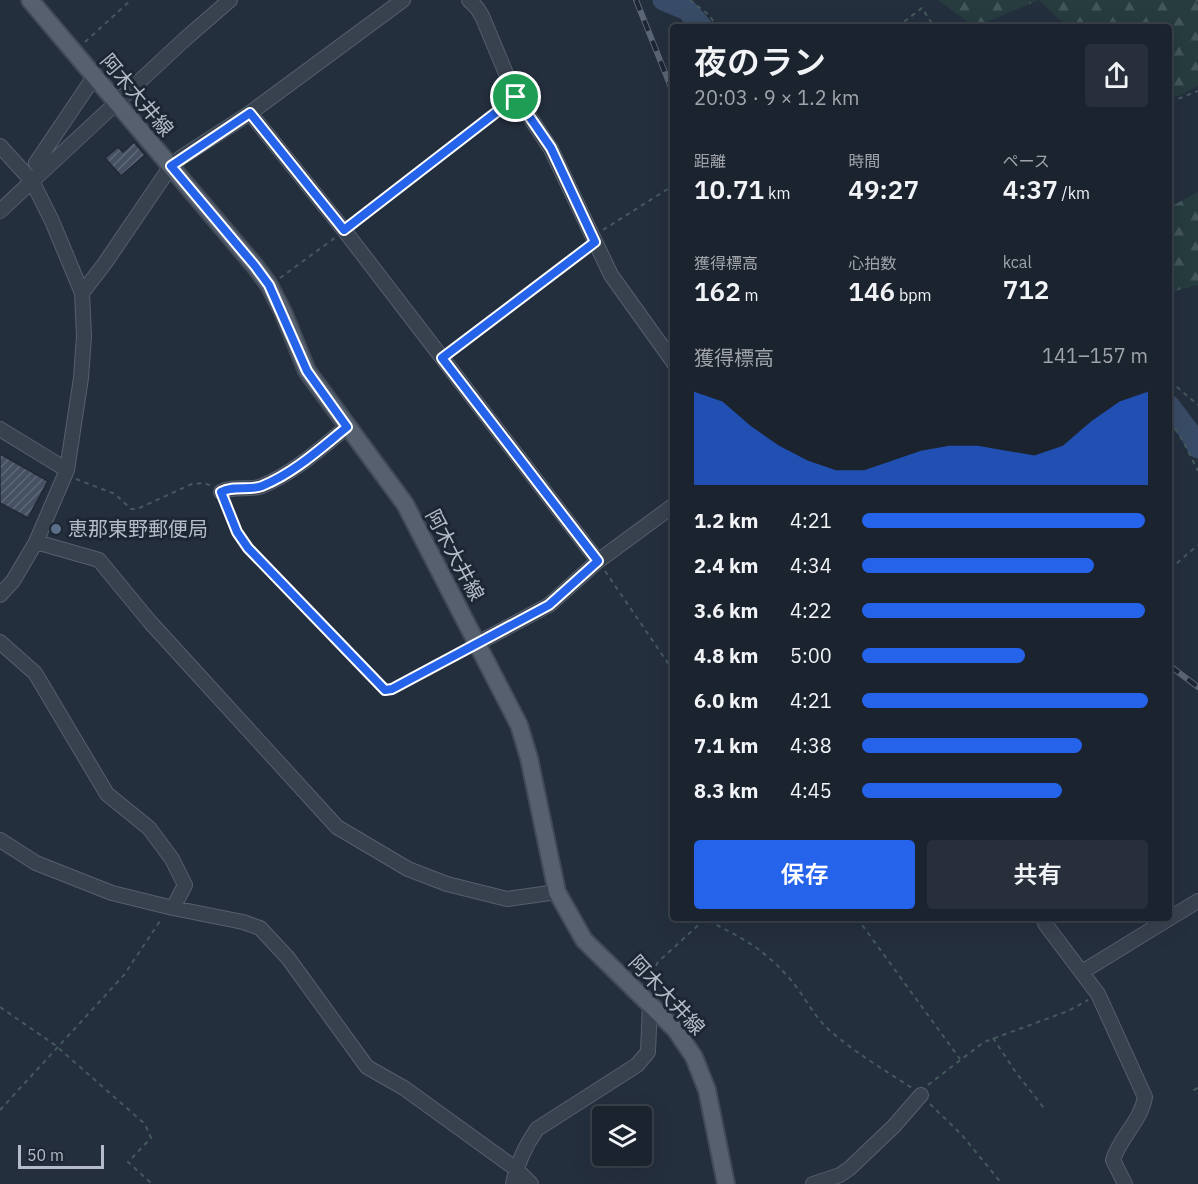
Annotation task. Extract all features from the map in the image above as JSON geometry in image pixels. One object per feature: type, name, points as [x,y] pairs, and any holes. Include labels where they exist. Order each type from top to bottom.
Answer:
[{"type":"main road","name":"阿木大井線","points":[[30,0],[255,266],[269,285],[307,371],[405,504],[510,704],[526,745],[557,892],[584,940],[675,1029],[694,1057],[707,1090],[726,1184]]},
{"type":"street","points":[[0,211],[230,0]]},
{"type":"street","points":[[82,293],[171,166],[250,113],[403,0]]},
{"type":"street","points":[[469,0],[482,16],[516,97],[551,148],[611,275],[670,357]]},
{"type":"street","points":[[0,595],[13,581],[36,542],[66,473],[81,378],[84,336],[82,293],[52,221],[37,176],[36,163],[94,77]]},
{"type":"street","points":[[250,113],[344,230],[598,561]]},
{"type":"street","points":[[0,146],[37,176]]},
{"type":"street","points":[[221,492],[231,489],[251,489],[269,483],[304,461],[347,427]]},
{"type":"street","points":[[0,429],[47,458],[66,473]]},
{"type":"street","points":[[47,458],[71,444]]},
{"type":"street","points":[[478,643],[549,605],[598,561],[670,508]]},
{"type":"street","points":[[36,542],[99,560],[150,622],[337,827],[408,869],[447,884],[507,899],[557,892]]},
{"type":"street","points":[[0,642],[35,673],[107,794],[148,828],[172,858],[185,885],[173,908]]},
{"type":"street","points":[[0,840],[36,863],[112,893],[243,922],[260,928],[288,958],[367,1067],[404,1088],[516,1169],[531,1184]]},
{"type":"street","points":[[1172,917],[1198,901]]},
{"type":"street","points":[[1044,921],[1098,994],[1145,1097],[1143,1108],[1116,1150],[1113,1160],[1125,1184]]},
{"type":"street","points":[[1082,972],[1165,921]]},
{"type":"street","points":[[513,1184],[516,1169],[527,1142],[537,1129],[637,1065],[648,1052],[645,1000]]},
{"type":"street","points":[[813,1184],[840,1175],[850,1168],[894,1126],[921,1094]]},
{"type":"path","points":[[74,52],[131,0]]},
{"type":"path","points":[[690,0],[710,16],[715,24]]},
{"type":"path","points":[[901,24],[922,8],[932,24]]},
{"type":"path","points":[[1172,101],[1198,92]]},
{"type":"path","points":[[269,285],[516,97]]},
{"type":"path","points":[[442,358],[594,239],[670,188]]},
{"type":"path","points":[[1172,383],[1198,405]]},
{"type":"path","points":[[1172,424],[1198,471]]},
{"type":"path","points":[[66,473],[104,488],[115,494],[132,509],[137,509],[198,483],[211,485],[221,492],[237,532],[248,548],[381,688],[392,689],[478,643]]},
{"type":"path","points":[[1172,565],[1198,544]]},
{"type":"path","points":[[598,561],[670,666]]},
{"type":"path","points":[[0,1110],[124,975],[158,922],[173,908]]},
{"type":"path","points":[[645,1000],[658,962],[702,921]]},
{"type":"path","points":[[711,921],[752,942],[765,952],[792,981],[816,1016],[826,1026],[846,1044],[921,1094],[962,1135],[1002,1184]]},
{"type":"path","points":[[859,921],[960,1059]]},
{"type":"path","points":[[921,1094],[960,1059],[984,1042],[1068,1011],[1098,994]]},
{"type":"path","points":[[0,1007],[55,1045],[145,1124],[152,1138],[128,1162],[152,1184]]},
{"type":"path","points":[[993,1038],[1017,1074],[1044,1108]]},
{"type":"path","points":[[1198,1088],[1194,1090],[1198,1093]]},
{"type":"green space","points":[[938,0],[1039,0],[982,24],[971,24]]},
{"type":"green space","points":[[1039,0],[1198,0],[1198,86],[1179,96],[1172,97],[1172,24],[1064,24]]},
{"type":"green space","points":[[1198,192],[1198,285],[1175,291],[1172,287],[1172,206]]},
{"type":"building","points":[[134,142],[145,155],[121,176],[105,158],[118,147],[123,152]]},
{"type":"building","points":[[0,454],[48,481],[28,518],[0,503]]},
{"type":"waterway","points":[[663,0],[687,10],[699,24]]},
{"type":"waterway","points":[[1172,409],[1198,448]]},
{"type":"railway","points":[[636,0],[670,85]]},
{"type":"railway","points":[[1172,668],[1198,687]]},
{"type":"place","name":"恵那東野郵便局","points":[[56,529]]},
{"type":"route","points":[[516,97],[551,148],[595,242],[442,358],[598,561],[549,605],[392,689],[385,690],[248,548],[237,532],[221,492],[225,489],[251,489],[269,483],[304,461],[347,427],[307,371],[283,312],[269,285],[171,166],[250,113],[344,230],[516,97]]}]
